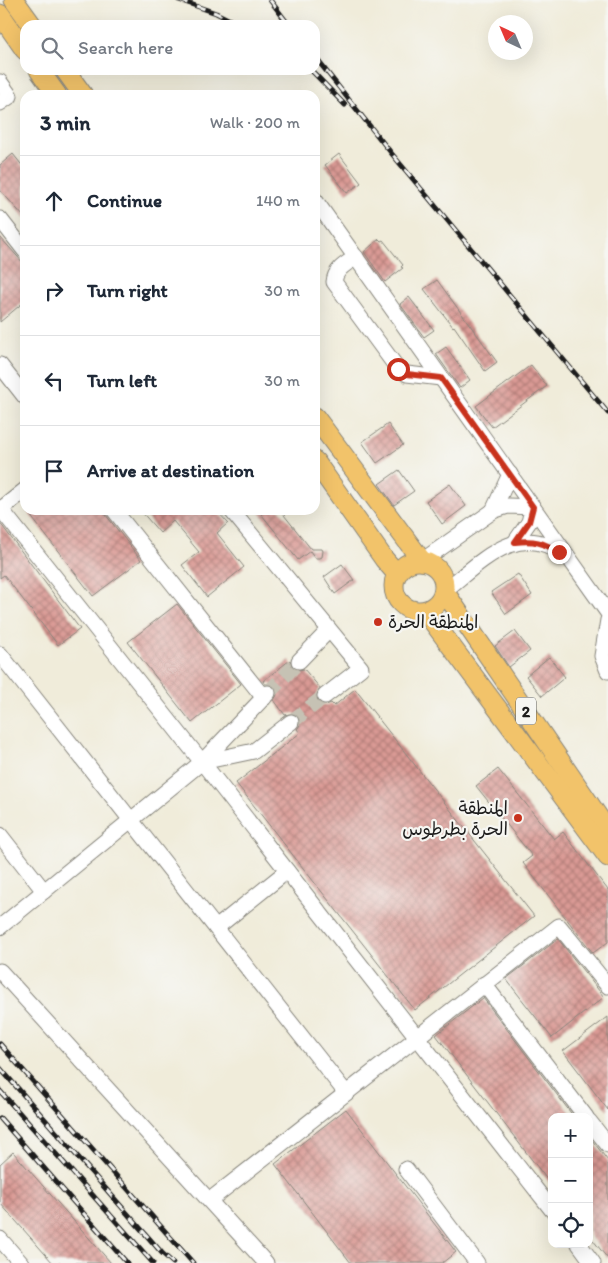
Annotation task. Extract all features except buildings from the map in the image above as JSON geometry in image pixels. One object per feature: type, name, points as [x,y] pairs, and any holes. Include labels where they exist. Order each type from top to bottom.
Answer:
[{"type":"main road","points":[[14,0],[28,20]]},
{"type":"main road","points":[[0,14],[20,43]]},
{"type":"main road","points":[[43,75],[53,90]]},
{"type":"main road","points":[[69,75],[79,90]]},
{"type":"main road","points":[[320,424],[422,561]]},
{"type":"main road","points":[[320,468],[384,559],[397,574]]},
{"type":"main road","points":[[422,561],[438,569],[444,583],[444,592],[434,607],[425,611],[409,610],[397,598],[394,582],[397,574],[404,566],[412,562],[422,561]]},
{"type":"main road","name":"2","points":[[444,592],[604,826]]},
{"type":"main road","points":[[425,611],[604,826],[608,857]]},
{"type":"main road","points":[[604,826],[598,854],[608,870]]},
{"type":"street","points":[[0,82],[10,96],[0,103]]},
{"type":"street","points":[[320,207],[608,613]]},
{"type":"street","points":[[0,219],[20,245]]},
{"type":"street","points":[[356,257],[338,271],[334,282],[398,369],[407,374],[441,378]]},
{"type":"street","points":[[0,366],[20,391]]},
{"type":"street","points":[[493,511],[510,474]]},
{"type":"street","points":[[20,494],[0,509],[288,871],[548,1205]]},
{"type":"street","points":[[422,561],[493,511],[508,506],[533,507]]},
{"type":"street","points":[[515,542],[529,522],[533,507]]},
{"type":"street","points":[[0,927],[202,762],[266,695],[118,515]]},
{"type":"street","points":[[235,515],[361,668],[325,696]]},
{"type":"street","points":[[444,592],[498,550],[515,542],[532,540],[546,544],[574,565]]},
{"type":"street","points":[[608,620],[602,656],[608,672]]},
{"type":"street","points":[[298,661],[329,630]]},
{"type":"street","points":[[1,657],[346,1093]]},
{"type":"street","points":[[202,762],[254,751],[291,722]]},
{"type":"street","points":[[0,835],[44,891]]},
{"type":"street","points":[[216,928],[288,871]]},
{"type":"street","points":[[210,1200],[559,926],[608,986]]},
{"type":"street","points":[[0,971],[266,1263]]},
{"type":"street","points":[[484,984],[583,1113]]},
{"type":"street","points":[[593,1126],[608,1145]]},
{"type":"street","points":[[406,1169],[477,1263]]},
{"type":"street","points":[[0,1239],[21,1263]]},
{"type":"street","points":[[582,1248],[593,1263]]},
{"type":"tunnel","points":[[268,693],[299,661]]},
{"type":"tunnel","points":[[291,722],[325,696]]},
{"type":"railway","points":[[179,0],[230,20]]},
{"type":"railway","points":[[270,0],[285,20]]},
{"type":"railway","points":[[320,63],[392,154],[608,413]]},
{"type":"railway","points":[[316,75],[345,105]]},
{"type":"railway","points":[[0,1044],[193,1263]]},
{"type":"railway","points":[[0,1068],[162,1253],[173,1263]]},
{"type":"railway","points":[[0,1091],[153,1263]]},
{"type":"railway","points":[[0,1118],[127,1263]]},
{"type":"place","name":"المنطقة الحرة","points":[[378,622]]},
{"type":"place","name":"المنطقة الحرة بطرطوس","points":[[518,818]]},
{"type":"route","points":[[398,369],[407,374],[441,378],[533,507],[529,522],[515,542],[532,540],[546,544],[559,552]]}]
